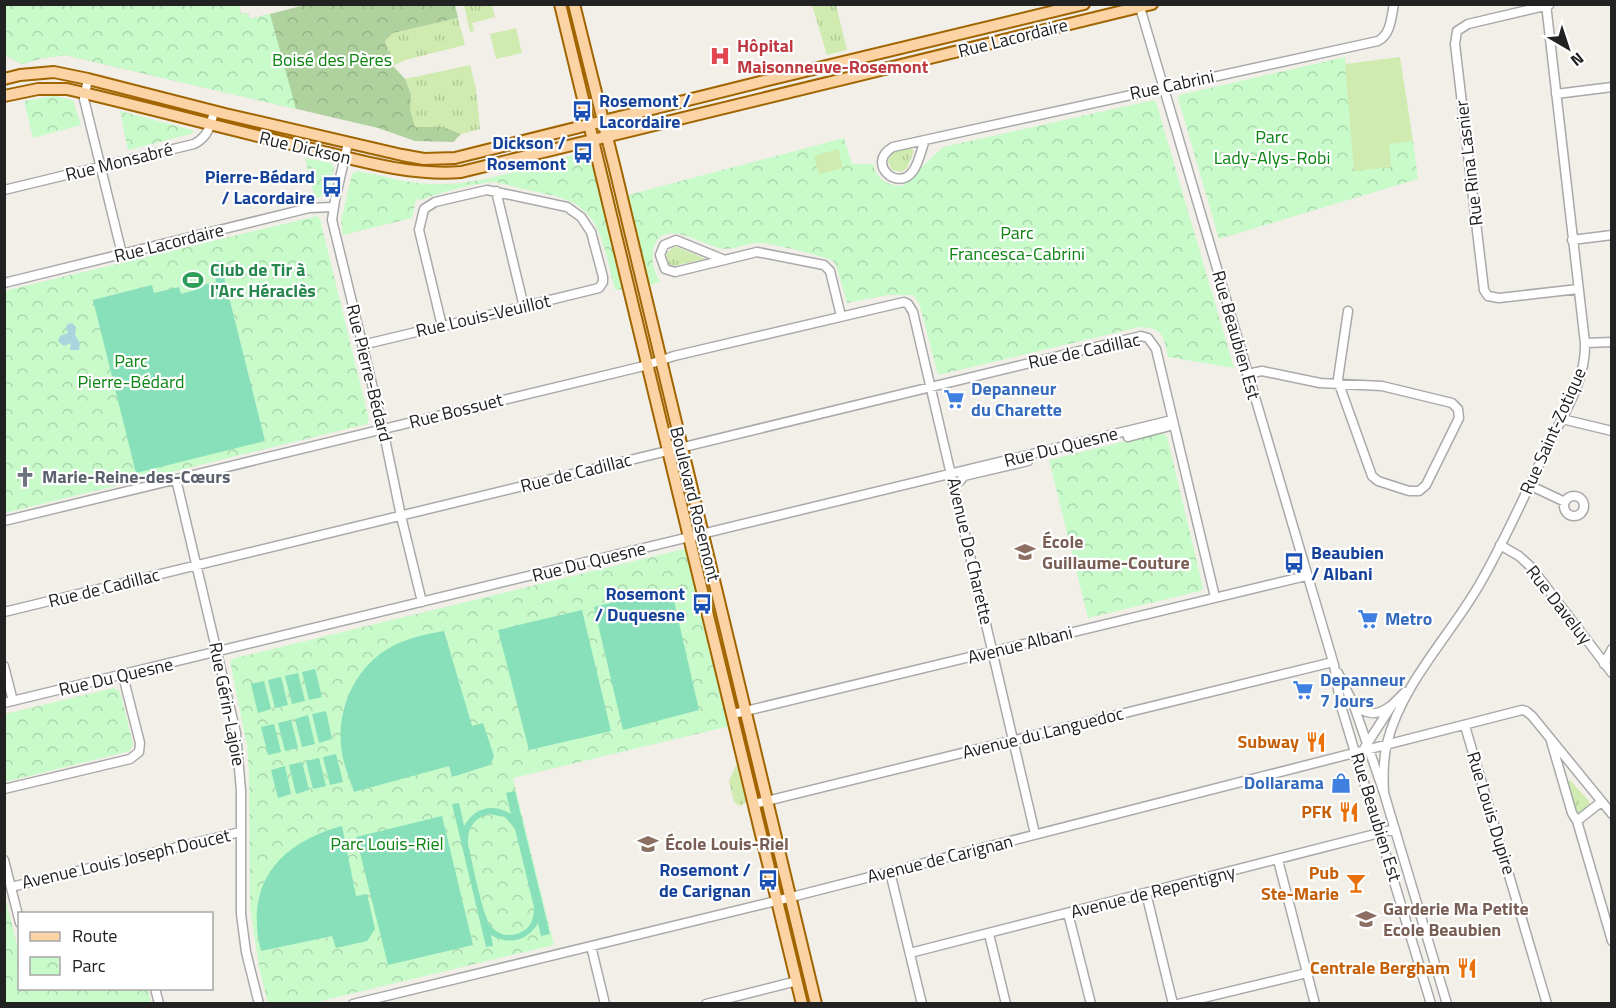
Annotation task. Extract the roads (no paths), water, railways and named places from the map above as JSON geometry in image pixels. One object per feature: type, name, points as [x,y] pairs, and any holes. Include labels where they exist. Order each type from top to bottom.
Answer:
[{"type":"main road","name":"Boulevard Rosemont","points":[[560,4],[691,537],[802,1004]]},
{"type":"main road","name":"Boulevard Rosemont","points":[[574,4],[816,1004]]},
{"type":"main road","name":"Rue Lacordaire","points":[[603,121],[1084,4]]},
{"type":"main road","name":"Rue Lacordaire","points":[[607,137],[1152,4]]},
{"type":"main road","name":"Rue Dickson","points":[[4,79],[54,72],[88,78],[214,111],[424,159],[455,158],[603,121]]},
{"type":"main road","points":[[764,81],[769,98]]},
{"type":"main road","name":"Rue Dickson","points":[[4,96],[51,88],[67,89],[344,157],[423,173],[442,174],[489,166],[607,137]]},
{"type":"street","name":"Rue Cabrini","points":[[925,140],[913,172],[898,179],[888,175],[882,165],[889,149],[925,140],[1163,87],[1378,41],[1384,38],[1388,31],[1394,4]]},
{"type":"street","name":"Rue Saint-Zotique","points":[[1387,745],[1394,723],[1412,685],[1474,595],[1562,419],[1583,371],[1585,343],[1547,5]]},
{"type":"street","name":"Rue Rina Lasnier","points":[[1547,5],[1468,24],[1457,31],[1455,44],[1485,293],[1499,298],[1578,289]]},
{"type":"street","name":"Rue Beaubien Est","points":[[1139,6],[1333,663],[1341,706],[1384,793],[1447,1004]]},
{"type":"street","points":[[88,78],[84,93],[122,254]]},
{"type":"street","points":[[1556,94],[1611,87]]},
{"type":"street","points":[[211,125],[214,111]]},
{"type":"street","name":"Rue Monsabré","points":[[4,190],[194,144],[205,137],[211,125]]},
{"type":"street","name":"Rue Pierre-Bédard","points":[[348,143],[332,220],[422,602]]},
{"type":"street","points":[[442,326],[419,234],[423,212],[435,202],[478,191],[496,191],[524,307]]},
{"type":"street","name":"Rue Louis-Veuillot","points":[[362,345],[596,289],[602,284],[603,276],[594,241],[586,225],[573,210],[558,204],[496,191]]},
{"type":"street","name":"Rue Lacordaire","points":[[4,283],[309,208],[333,207]]},
{"type":"street","points":[[1572,240],[1611,235]]},
{"type":"street","points":[[725,260],[676,240],[664,245],[660,255],[662,266],[671,273],[760,252],[824,266],[830,271],[841,316]]},
{"type":"street","name":"Rue Bossuet","points":[[4,521],[898,302],[908,304]]},
{"type":"street","name":"Avenue De Charette","points":[[908,304],[913,312],[931,386],[1035,834]]},
{"type":"street","points":[[1247,374],[1262,371],[1320,383],[1339,384],[1397,389],[1446,401],[1455,406],[1459,417],[1424,487],[1409,491],[1378,481],[1372,476],[1339,384],[1338,368],[1348,311]]},
{"type":"street","name":"Rue de Cadillac","points":[[4,612],[1134,337],[1148,338],[1156,349],[1173,423]]},
{"type":"street","points":[[1585,343],[1611,342]]},
{"type":"street","points":[[1562,419],[1611,431]]},
{"type":"street","points":[[960,481],[964,477],[1173,423],[1215,597]]},
{"type":"street","name":"Rue Du Quesne","points":[[9,702],[951,474],[1173,423]]},
{"type":"street","name":"Rue Gérin-Lajoie","points":[[176,479],[218,652],[239,751],[243,928],[246,952],[259,1004]]},
{"type":"street","points":[[1529,485],[1565,502]]},
{"type":"street","name":"Rue Daveluy","points":[[1500,545],[1519,556],[1531,567],[1611,674]]},
{"type":"street","name":"Avenue Albani","points":[[733,714],[1306,576]]},
{"type":"street","points":[[1604,663],[1611,649]]},
{"type":"street","name":"Rue Beaubien Est","points":[[1333,663],[1353,703],[1381,833],[1431,1004]]},
{"type":"street","name":"Avenue du Languedoc","points":[[754,804],[1333,663]]},
{"type":"street","points":[[4,666],[9,702]]},
{"type":"street","points":[[4,789],[130,759],[137,754],[140,743],[123,676]]},
{"type":"street","name":"Rue Saint-Zotique","points":[[1363,751],[1392,705],[1412,685]]},
{"type":"street","points":[[1353,703],[1360,710],[1370,714],[1379,713],[1392,705]]},
{"type":"street","name":"Avenue de Carignan","points":[[353,1004],[778,900],[1526,711],[1550,738]]},
{"type":"street","name":"Rue Louis Dupire","points":[[1465,726],[1547,1004]]},
{"type":"street","points":[[1550,738],[1611,814]]},
{"type":"street","points":[[1550,738],[1572,813],[1577,821],[1611,941]]},
{"type":"street","name":"Rue Beaubien Est","points":[[1384,793],[1383,770],[1387,745]]},
{"type":"street","points":[[1577,821],[1601,802]]},
{"type":"street","name":"Avenue de Repentigny","points":[[910,953],[1395,829]]},
{"type":"street","name":"Avenue Louis Joseph Doucet","points":[[11,886],[240,832]]},
{"type":"street","points":[[4,860],[18,915]]},
{"type":"street","points":[[1278,860],[1315,1004]]},
{"type":"street","points":[[890,872],[922,1004]]},
{"type":"street","points":[[1399,894],[1413,889]]},
{"type":"street","points":[[1146,893],[1173,1004]]},
{"type":"street","points":[[1068,913],[1091,1004]]},
{"type":"street","points":[[989,934],[1006,1004]]},
{"type":"street","points":[[591,946],[604,1004]]},
{"type":"street","points":[[1178,1004],[1307,973]]},
{"type":"street","points":[[1425,981],[1439,977]]},
{"type":"street","points":[[706,1004],[797,981]]},
{"type":"water","points":[[72,323],[76,327],[75,335],[80,343],[79,350],[70,350],[71,343],[64,346],[58,341],[60,336],[68,333],[66,327]]},
{"type":"place","name":"Hôpital Maisonneuve-Rosemont","points":[[720,56]]},
{"type":"place","name":"Rosemont / Lacordaire","points":[[582,111]]},
{"type":"place","name":"Dickson / Rosemont","points":[[583,153]]},
{"type":"place","name":"Pierre-Bédard / Lacordaire","points":[[332,187]]},
{"type":"place","name":"Club de Tir à l'Arc Héraclès","points":[[193,280]]},
{"type":"place","name":"Depanneur du Charette","points":[[954,399]]},
{"type":"place","name":"Marie-Reine-des-Cœurs","points":[[25,477]]},
{"type":"place","name":"École Guillaume-Couture","points":[[1025,552]]},
{"type":"place","name":"Beaubien / Albani","points":[[1294,563]]},
{"type":"place","name":"Rosemont / Duquesne","points":[[702,604]]},
{"type":"place","name":"Metro","points":[[1368,619]]},
{"type":"place","name":"Depanneur 7 Jours","points":[[1303,690]]},
{"type":"place","name":"Subway","points":[[1316,742]]},
{"type":"place","name":"Dollarama","points":[[1341,783]]},
{"type":"place","name":"PFK","points":[[1349,812]]},
{"type":"place","name":"École Louis-Riel","points":[[648,844]]},
{"type":"place","name":"Rosemont / de Carignan","points":[[768,880]]},
{"type":"place","name":"Pub Ste-Marie","points":[[1356,883]]},
{"type":"place","name":"Garderie Ma Petite Ecole Beaubien","points":[[1366,919]]},
{"type":"place","name":"Centrale Bergham","points":[[1467,968]]},
{"type":"park label","name":"Boisé des Pères","points":[[332,60]]},
{"type":"park label","name":"Parc Lady-Alys-Robi","points":[[1272,147]]},
{"type":"park label","name":"Parc Francesca-Cabrini","points":[[1017,243]]},
{"type":"park label","name":"Parc Pierre-Bédard","points":[[131,371]]},
{"type":"park label","name":"Parc Louis-Riel","points":[[387,844]]}]
